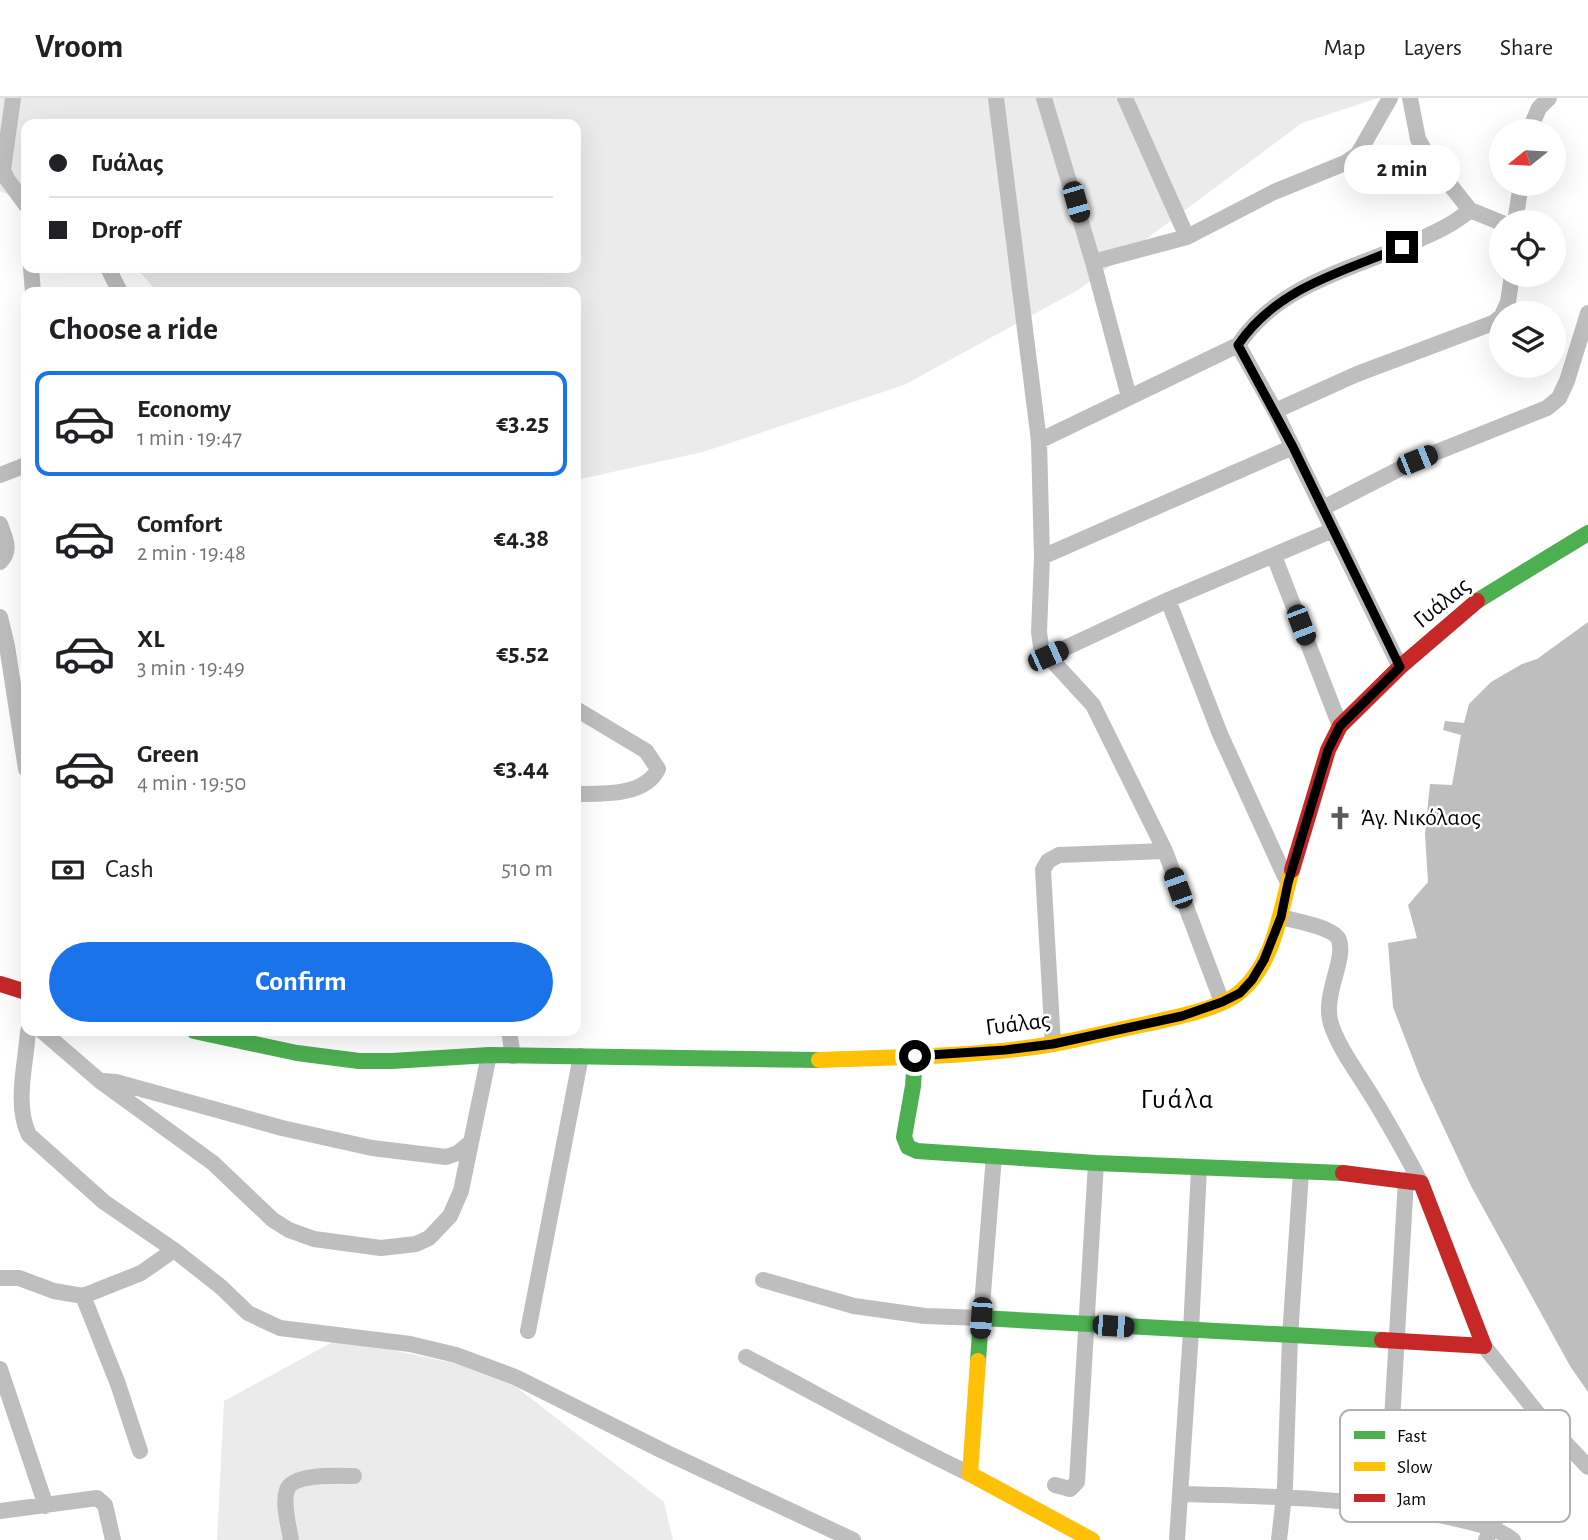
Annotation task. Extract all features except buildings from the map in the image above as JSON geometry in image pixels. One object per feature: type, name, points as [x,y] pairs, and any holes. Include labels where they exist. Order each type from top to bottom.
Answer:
[{"type":"street","points":[[13,98],[3,170],[21,198]]},
{"type":"street","points":[[996,98],[1040,441],[1041,647],[1093,705],[1165,851],[1222,1002]]},
{"type":"street","points":[[1044,98],[1093,261],[1129,397]]},
{"type":"street","points":[[1125,98],[1187,237]]},
{"type":"street","points":[[1093,261],[1187,237],[1274,192],[1345,163],[1358,155],[1390,98]]},
{"type":"street","points":[[1410,98],[1418,139],[1428,157],[1470,210],[1489,218]]},
{"type":"street","points":[[1534,119],[1539,107],[1549,98]]},
{"type":"street","points":[[1040,441],[1238,345],[1262,315],[1312,282],[1423,238],[1444,228],[1470,210]]},
{"type":"street","points":[[1323,508],[1417,460],[1546,408],[1559,398],[1567,381],[1588,313]]},
{"type":"street","points":[[1275,411],[1357,374],[1489,324]]},
{"type":"street","points":[[1238,345],[1275,411],[1400,667]]},
{"type":"street","points":[[1042,557],[1293,447]]},
{"type":"street","points":[[0,475],[21,467]]},
{"type":"street","points":[[0,524],[8,547],[0,562]]},
{"type":"street","points":[[1048,656],[1168,600],[1333,530]]},
{"type":"street","name":"Γυάλας","points":[[217,1036],[277,1049],[355,1061],[390,1062],[489,1055],[808,1060],[915,1056],[1053,1044],[1182,1016],[1222,1002],[1240,993],[1264,960],[1281,917],[1288,883],[1328,750],[1340,726],[1400,667],[1474,603],[1588,533]]},
{"type":"street","points":[[1275,556],[1340,726]]},
{"type":"street","points":[[1168,600],[1220,734],[1288,883]]},
{"type":"street","points":[[0,617],[21,731]]},
{"type":"street","points":[[581,712],[646,751],[658,769],[653,779],[640,786],[606,794],[581,794]]},
{"type":"street","points":[[1053,1044],[1043,870],[1048,861],[1059,855],[1165,851]]},
{"type":"street","points":[[1281,917],[1331,931],[1339,939],[1340,952],[1328,999],[1331,1023],[1341,1046],[1396,1136],[1484,1346],[1536,1410]]},
{"type":"street","points":[[0,984],[21,990]]},
{"type":"street","points":[[28,1036],[21,1109],[29,1135],[104,1202],[174,1250],[221,1287],[248,1313],[280,1328],[410,1345],[456,1355],[515,1377],[663,1451],[853,1540]]},
{"type":"street","points":[[48,1036],[100,1080],[213,1163],[273,1220],[289,1230],[314,1239],[381,1248],[416,1244],[429,1238],[450,1216],[461,1191],[489,1055]]},
{"type":"street","points":[[510,1036],[513,1056]]},
{"type":"street","points":[[528,1331],[581,1056]]},
{"type":"street","points":[[915,1056],[904,1138],[908,1147],[917,1151],[1096,1163],[1360,1174],[1413,1181]]},
{"type":"street","points":[[100,1080],[116,1082],[282,1128],[372,1148],[446,1157],[458,1153],[470,1143]]},
{"type":"street","points":[[970,1474],[994,1156]]},
{"type":"street","points":[[1055,1485],[1070,1489],[1077,1482],[1096,1163]]},
{"type":"street","points":[[1177,1540],[1199,1168]]},
{"type":"street","points":[[1279,1540],[1284,1496],[1290,1337],[1301,1172]]},
{"type":"street","points":[[1392,1410],[1396,1342],[1413,1181]]},
{"type":"street","points":[[0,1278],[19,1278],[54,1291],[83,1296],[141,1273],[174,1250]]},
{"type":"street","points":[[763,1280],[854,1306],[925,1316],[1484,1346]]},
{"type":"street","points":[[83,1296],[118,1384],[140,1451]]},
{"type":"street","points":[[746,1357],[1092,1540]]},
{"type":"street","points":[[0,1369],[46,1506]]},
{"type":"street","points":[[1570,1447],[1588,1466]]},
{"type":"street","points":[[291,1540],[286,1497],[288,1487],[308,1478],[354,1476]]},
{"type":"street","points":[[1180,1494],[1284,1496],[1340,1501]]},
{"type":"street","points":[[0,1511],[97,1498],[105,1505],[113,1540]]},
{"type":"street","points":[[1469,1522],[1489,1534],[1513,1540]]},
{"type":"shaded area","points":[[0,98],[1378,98],[1302,123],[1078,290],[904,385],[703,452],[581,479],[581,287],[153,287],[141,273],[581,273],[581,119],[21,119],[21,201],[0,191]]},
{"type":"shaded area","points":[[1588,622],[1588,1392],[1570,1366],[1471,1186],[1420,1077],[1393,1007],[1388,943],[1417,938],[1408,905],[1428,882],[1425,834],[1430,784],[1452,785],[1461,735],[1443,730],[1445,721],[1464,723],[1469,704],[1491,682],[1522,664],[1537,659]]},
{"type":"shaded area","points":[[338,1339],[497,1372],[664,1502],[673,1540],[217,1540],[224,1401]]},
{"type":"traffic: fast","points":[[1477,601],[1588,533]]},
{"type":"traffic: fast","points":[[217,1036],[297,1053],[359,1061],[489,1055],[819,1060]]},
{"type":"traffic: fast","points":[[915,1056],[904,1137],[908,1147],[917,1151],[1096,1163],[1343,1173]]},
{"type":"traffic: fast","points":[[978,1361],[981,1318],[1382,1340]]},
{"type":"traffic: slow","points":[[819,1060],[936,1056],[1024,1048],[1076,1040],[1169,1019],[1222,1003],[1241,991],[1262,965],[1275,935],[1292,870]]},
{"type":"traffic: slow","points":[[978,1361],[970,1474],[1092,1540]]},
{"type":"traffic: jam","points":[[1292,870],[1328,750],[1340,726],[1400,667],[1477,601]]},
{"type":"traffic: jam","points":[[0,984],[21,990]]},
{"type":"traffic: jam","points":[[1343,1173],[1421,1183],[1484,1346],[1382,1340]]},
{"type":"place","name":"Άγ. Νικόλαος","points":[[1340,818]]},
{"type":"district","name":"Γυάλα","points":[[1178,1100]]},
{"type":"route","points":[[915,1056],[1053,1044],[1182,1016],[1240,993],[1252,980],[1264,960],[1281,917],[1288,883],[1328,750],[1340,726],[1400,667],[1275,411],[1238,345],[1262,315],[1312,282],[1402,247]]}]
